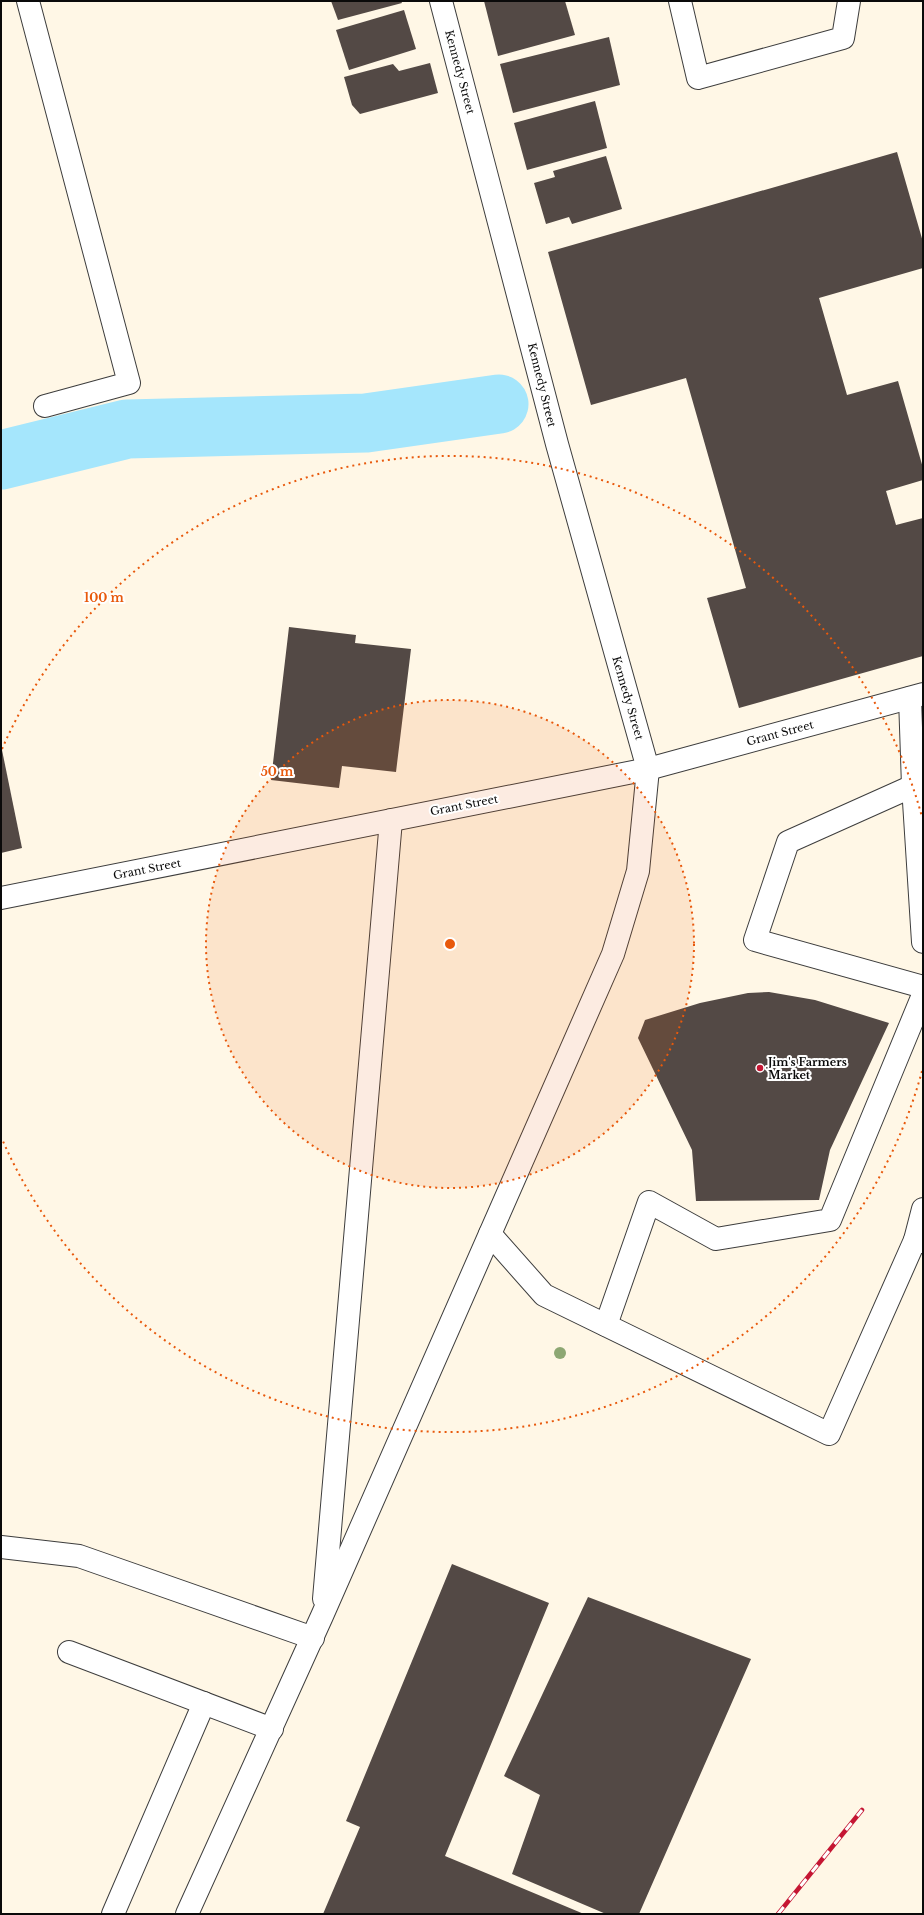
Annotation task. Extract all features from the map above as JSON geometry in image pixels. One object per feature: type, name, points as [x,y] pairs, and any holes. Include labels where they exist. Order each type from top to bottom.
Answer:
[{"type":"street","points":[[28,1],[129,383],[45,406]]},
{"type":"street","name":"Kennedy Street","points":[[441,1],[558,444],[648,769]]},
{"type":"street","points":[[680,1],[698,78],[843,38],[849,1]]},
{"type":"street","points":[[916,696],[913,786],[923,942]]},
{"type":"street","name":"Grant Street","points":[[1,898],[648,769],[916,696]]},
{"type":"street","points":[[187,1914],[313,1638],[613,954],[638,871],[648,769]]},
{"type":"street","points":[[913,786],[788,842],[755,940],[923,987]]},
{"type":"street","points":[[322,1616],[391,820]]},
{"type":"street","points":[[606,1325],[649,1202],[716,1239],[830,1220],[923,995]]},
{"type":"street","points":[[490,1234],[544,1295],[829,1434],[919,1241],[923,1209]]},
{"type":"street","points":[[1,1547],[79,1556],[313,1638]]},
{"type":"street","points":[[70,1652],[272,1729]]},
{"type":"street","points":[[113,1914],[204,1703]]},
{"type":"building","points":[[331,1],[401,1],[402,3],[338,20]]},
{"type":"building","points":[[484,1],[565,1],[575,35],[498,56]]},
{"type":"building","points":[[404,10],[416,49],[349,70],[336,30]]},
{"type":"building","points":[[609,37],[620,85],[513,113],[500,64]]},
{"type":"building","points":[[430,63],[438,93],[360,114],[352,105],[344,77],[393,64],[399,71]]},
{"type":"building","points":[[595,101],[607,148],[527,170],[514,123]]},
{"type":"building","points":[[897,152],[923,242],[923,268],[819,298],[847,395],[898,381],[923,468],[923,480],[886,491],[896,525],[923,518],[923,656],[739,708],[707,598],[746,588],[686,378],[591,405],[548,252]]},
{"type":"building","points":[[606,156],[622,209],[572,224],[569,217],[546,224],[534,183],[555,177],[553,171]]},
{"type":"building","points":[[289,627],[356,635],[355,643],[411,649],[396,772],[342,766],[339,788],[271,780]]},
{"type":"building","points":[[2,750],[22,848],[1,853],[1,751]]},
{"type":"building","name":"Jim's Farmers Market","points":[[769,992],[815,1000],[889,1023],[830,1150],[819,1200],[696,1201],[692,1150],[638,1038],[645,1020],[700,1003],[748,993]]},
{"type":"building","points":[[452,1564],[549,1603],[445,1856],[584,1914],[323,1914],[360,1827],[346,1821]]},
{"type":"building","points":[[588,1597],[751,1659],[639,1914],[606,1914],[512,1874],[540,1795],[504,1776]]},
{"type":"waterway","points":[[1,460],[127,429],[366,423],[499,404]]},
{"type":"railway","points":[[778,1914],[862,1810]]},
{"type":"place","name":"Jim's Farmers Market","points":[[760,1068]]}]
